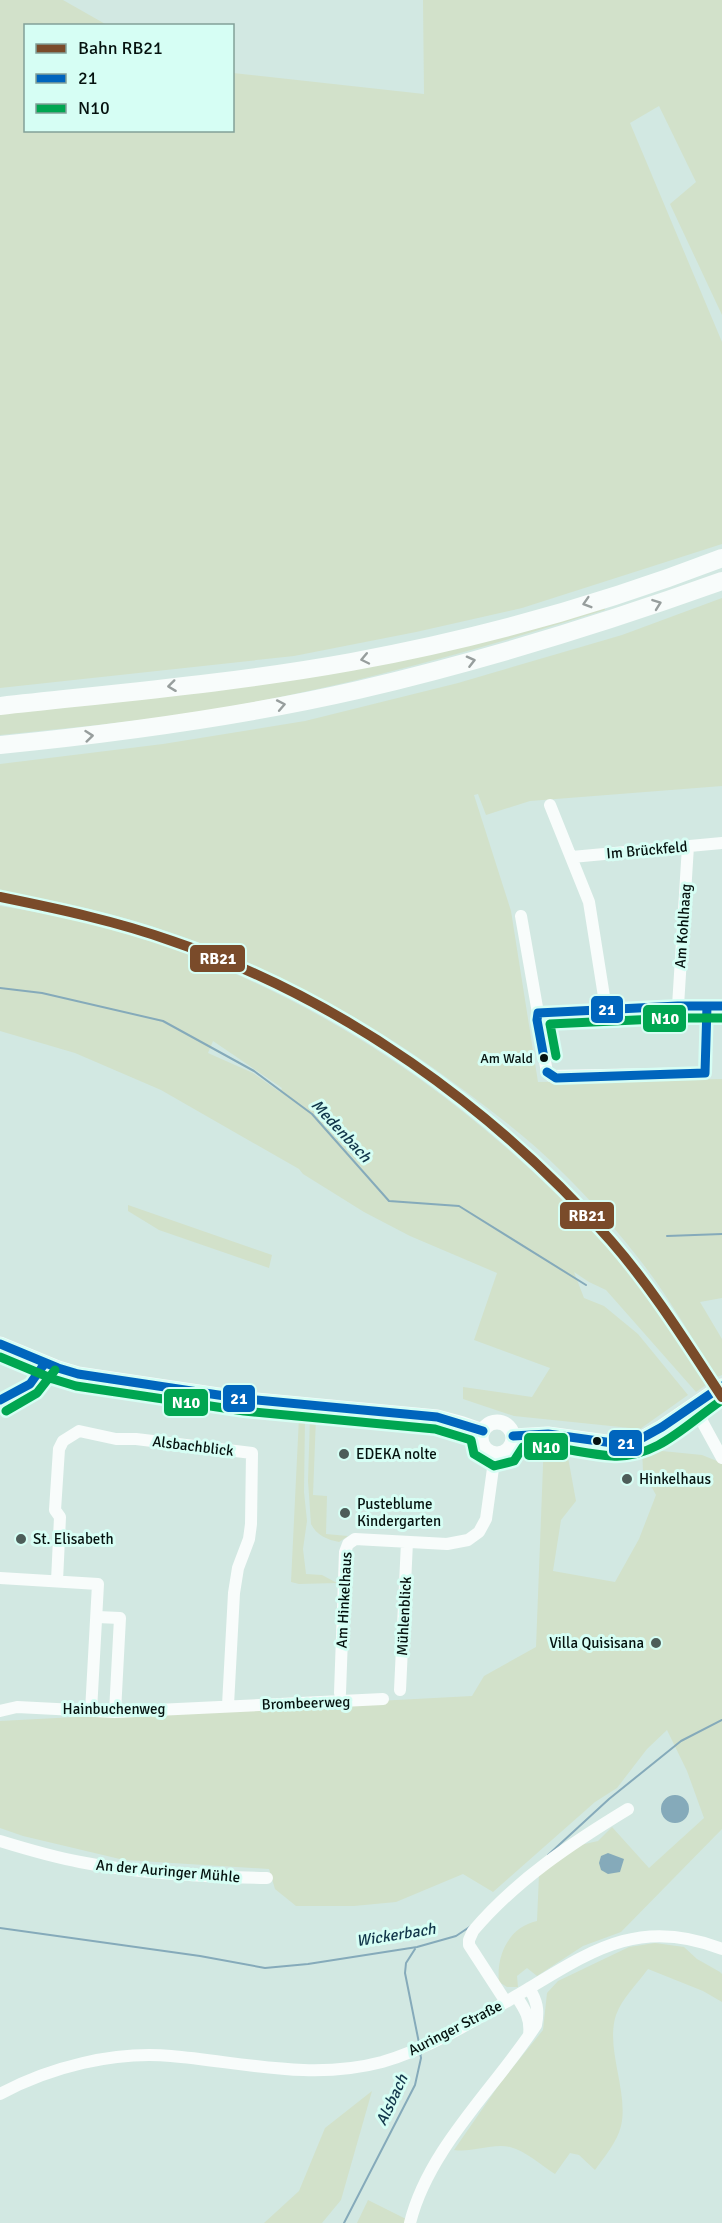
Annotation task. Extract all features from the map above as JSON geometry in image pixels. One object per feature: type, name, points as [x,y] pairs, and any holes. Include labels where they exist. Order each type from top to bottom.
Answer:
[{"type":"highway","points":[[0,706],[209,682],[351,662],[534,619],[625,592],[722,558]]},
{"type":"highway","points":[[0,746],[118,733],[204,720],[356,690],[542,641],[722,581]]},
{"type":"main road","points":[[0,1344],[78,1374],[245,1399],[437,1417],[483,1431]]},
{"type":"main road","points":[[513,1436],[548,1434],[613,1443],[633,1443],[662,1428],[722,1386]]},
{"type":"main road","points":[[500,1422],[510,1428],[513,1436],[509,1450],[495,1454],[483,1446],[483,1431],[492,1423],[500,1422]]},
{"type":"street","points":[[550,805],[589,902],[606,1009]]},
{"type":"street","name":"Im Brückfeld","points":[[572,857],[722,843]]},
{"type":"street","name":"Am Kohlhaag","points":[[678,1006],[687,846]]},
{"type":"street","points":[[521,916],[538,1013],[537,1020],[547,1072],[550,1076],[705,1073],[707,1006]]},
{"type":"street","points":[[538,1013],[722,1006]]},
{"type":"street","points":[[0,1400],[30,1384],[45,1363]]},
{"type":"street","points":[[693,1405],[722,1458]]},
{"type":"street","name":"Alsbachblick","points":[[57,1581],[60,1517],[55,1510],[59,1449],[63,1440],[71,1434],[79,1431],[117,1439],[136,1438],[252,1453],[251,1524],[248,1543],[238,1568],[234,1593],[228,1706]]},
{"type":"street","name":"Am Hinkelhaus","points":[[340,1693],[346,1548],[355,1539],[456,1544],[468,1540],[478,1532],[486,1519],[495,1454]]},
{"type":"street","name":"Mühlenblick","points":[[400,1689],[407,1542]]},
{"type":"street","points":[[0,1578],[98,1584],[91,1711]]},
{"type":"street","points":[[97,1617],[120,1618],[115,1712]]},
{"type":"street","name":"Brombeerweg","points":[[228,1706],[383,1699]]},
{"type":"street","name":"Hainbuchenweg","points":[[0,1711],[17,1707],[115,1712],[228,1706]]},
{"type":"street","points":[[528,2036],[530,2025],[527,2014],[511,1999],[469,1945],[469,1940],[473,1931],[529,1876],[577,1839],[628,1809]]},
{"type":"street","name":"An der Auringer Mühle","points":[[0,1841],[78,1862],[121,1869],[267,1878]]},
{"type":"street","name":"Auringer Straße","points":[[0,2094],[25,2082],[69,2068],[139,2055],[170,2056],[315,2071],[336,2070],[380,2062],[421,2048],[511,1999],[582,1956],[602,1947],[629,1939],[657,1936],[700,1942],[722,1950]]},
{"type":"street","points":[[410,2223],[417,2201],[452,2137],[536,2025],[538,2012],[536,1999],[529,1988]]},
{"type":"green space","points":[[0,0],[63,0],[105,24],[24,24],[24,132],[234,132],[234,73],[424,94],[423,0],[722,0],[722,315],[670,204],[696,182],[659,106],[630,123],[722,342],[722,544],[522,608],[416,632],[294,656],[0,688]]},
{"type":"green space","points":[[722,598],[722,786],[530,801],[486,815],[478,794],[474,795],[511,911],[538,1082],[722,1079],[722,1298],[700,1302],[722,1339],[722,1375],[717,1377],[643,1264],[604,1216],[573,1183],[515,1130],[413,1054],[359,1020],[303,989],[186,938],[126,918],[63,903],[0,892],[0,764],[163,744],[305,721],[458,683],[622,635]]},
{"type":"green space","points":[[604,605],[605,610],[506,640],[406,668],[305,692],[178,715],[0,735],[0,712],[198,692]]},
{"type":"green space","points":[[0,906],[85,921],[117,930],[195,957],[267,988],[374,1048],[474,1120],[521,1160],[622,1264],[660,1315],[706,1385],[696,1392],[606,1290],[574,1272],[584,1298],[604,1306],[638,1334],[688,1395],[640,1429],[514,1416],[463,1399],[463,1387],[532,1397],[550,1368],[474,1340],[497,1273],[410,1236],[364,1212],[303,1174],[299,1169],[161,1090],[75,1053],[0,1031]],"holes":[[[213,1041],[282,1088],[280,1092],[253,1073],[208,1053]]]},
{"type":"green space","points":[[128,1205],[272,1255],[269,1268],[159,1230],[128,1211]]},
{"type":"green space","points":[[299,1417],[305,1418],[304,1492],[307,1521],[303,1549],[306,1574],[322,1575],[337,1583],[299,1584],[291,1582]]},
{"type":"green space","points":[[310,1417],[316,1417],[313,1495],[327,1496],[326,1534],[348,1536],[339,1542],[323,1536],[311,1524],[308,1481]]},
{"type":"green space","points":[[544,1440],[565,1441],[576,1501],[561,1520],[553,1571],[615,1582],[639,1539],[656,1495],[643,1471],[642,1449],[702,1455],[722,1463],[722,1829],[621,1932],[583,1946],[537,1976],[527,1968],[517,1976],[518,1987],[507,1987],[499,1982],[500,1962],[506,1944],[519,1929],[537,1921],[539,1875],[576,1846],[598,1841],[612,1827],[649,1868],[704,1818],[687,1771],[667,1730],[647,1749],[617,1788],[595,1802],[493,1892],[463,1874],[396,1902],[354,1906],[296,1906],[275,1889],[269,1869],[124,1860],[23,1836],[0,1828],[0,1721],[472,1696],[484,1676],[536,1647]]},
{"type":"green space","points":[[655,1943],[684,1947],[697,1959],[720,1972],[722,1974],[722,2002],[703,1991],[648,1969],[630,1991],[616,2015],[613,2028],[622,2099],[621,2126],[614,2143],[595,2170],[579,2155],[570,2153],[555,2174],[528,2155],[510,2147],[454,2150],[501,2082],[543,2030],[547,1993],[558,1981],[629,1947]]},
{"type":"green space","points":[[372,2091],[341,2200],[322,2223],[264,2223],[299,2191],[325,2128]]},
{"type":"green space","points":[[368,2200],[406,2219],[406,2223],[357,2223]]},
{"type":"water","points":[[675,1795],[685,1799],[689,1809],[685,1819],[675,1823],[665,1819],[661,1809],[665,1799]]},
{"type":"water","points":[[608,1853],[624,1859],[620,1872],[608,1874],[601,1870],[599,1863],[601,1856]]},
{"type":"waterway","name":"Medenbach","points":[[0,988],[42,993],[163,1021],[254,1071],[312,1114],[389,1201],[459,1206],[586,1285]]},
{"type":"waterway","name":"Medenbach","points":[[667,1236],[722,1234]]},
{"type":"waterway","name":"Wickerbach","points":[[548,1855],[609,1799],[681,1741],[722,1720]]},
{"type":"waterway","name":"Wickerbach","points":[[0,1928],[200,1956],[265,1968],[308,1964],[417,1947],[456,1936],[471,1926]]},
{"type":"waterway","name":"Alsbach","points":[[415,1949],[406,1963],[405,1973],[419,2043]]},
{"type":"waterway","name":"Alsbach","points":[[344,2223],[415,2085],[421,2058],[420,2052]]},
{"type":"rail line","name":"RB21","points":[[0,897],[130,927],[235,965],[295,993],[354,1026],[411,1062],[517,1146],[611,1241],[655,1297],[722,1397]]},
{"type":"transit line","name":"21","points":[[547,1072],[556,1078],[705,1073],[707,1006]]},
{"type":"transit line","name":"21","points":[[544,1058],[537,1020],[538,1013],[722,1006]]},
{"type":"transit line","name":"N10","points":[[556,1056],[550,1024],[722,1018]]},
{"type":"transit line","name":"21","points":[[0,1344],[78,1374],[245,1399],[437,1417],[483,1431]]},
{"type":"transit line","name":"N10","points":[[0,1357],[76,1386],[244,1411],[435,1429],[471,1440],[474,1454],[494,1466],[514,1461],[523,1447],[557,1448],[612,1456],[643,1452],[671,1438],[722,1400]]},
{"type":"transit line","name":"21","points":[[0,1400],[30,1384],[45,1363]]},
{"type":"transit line","name":"N10","points":[[6,1411],[37,1393],[55,1370]]},
{"type":"transit line","name":"21","points":[[513,1436],[548,1434],[613,1443],[633,1443],[662,1427],[722,1386]]},
{"type":"place","name":"Am Wald","points":[[544,1058]]},
{"type":"place","name":"EDEKA nolte","points":[[344,1454]]},
{"type":"place","name":"Hinkelhaus","points":[[627,1479]]},
{"type":"place","name":"Pusteblume Kindergarten","points":[[345,1513]]},
{"type":"place","name":"St. Elisabeth","points":[[21,1539]]},
{"type":"place","name":"Villa Quisisana","points":[[656,1643]]}]
